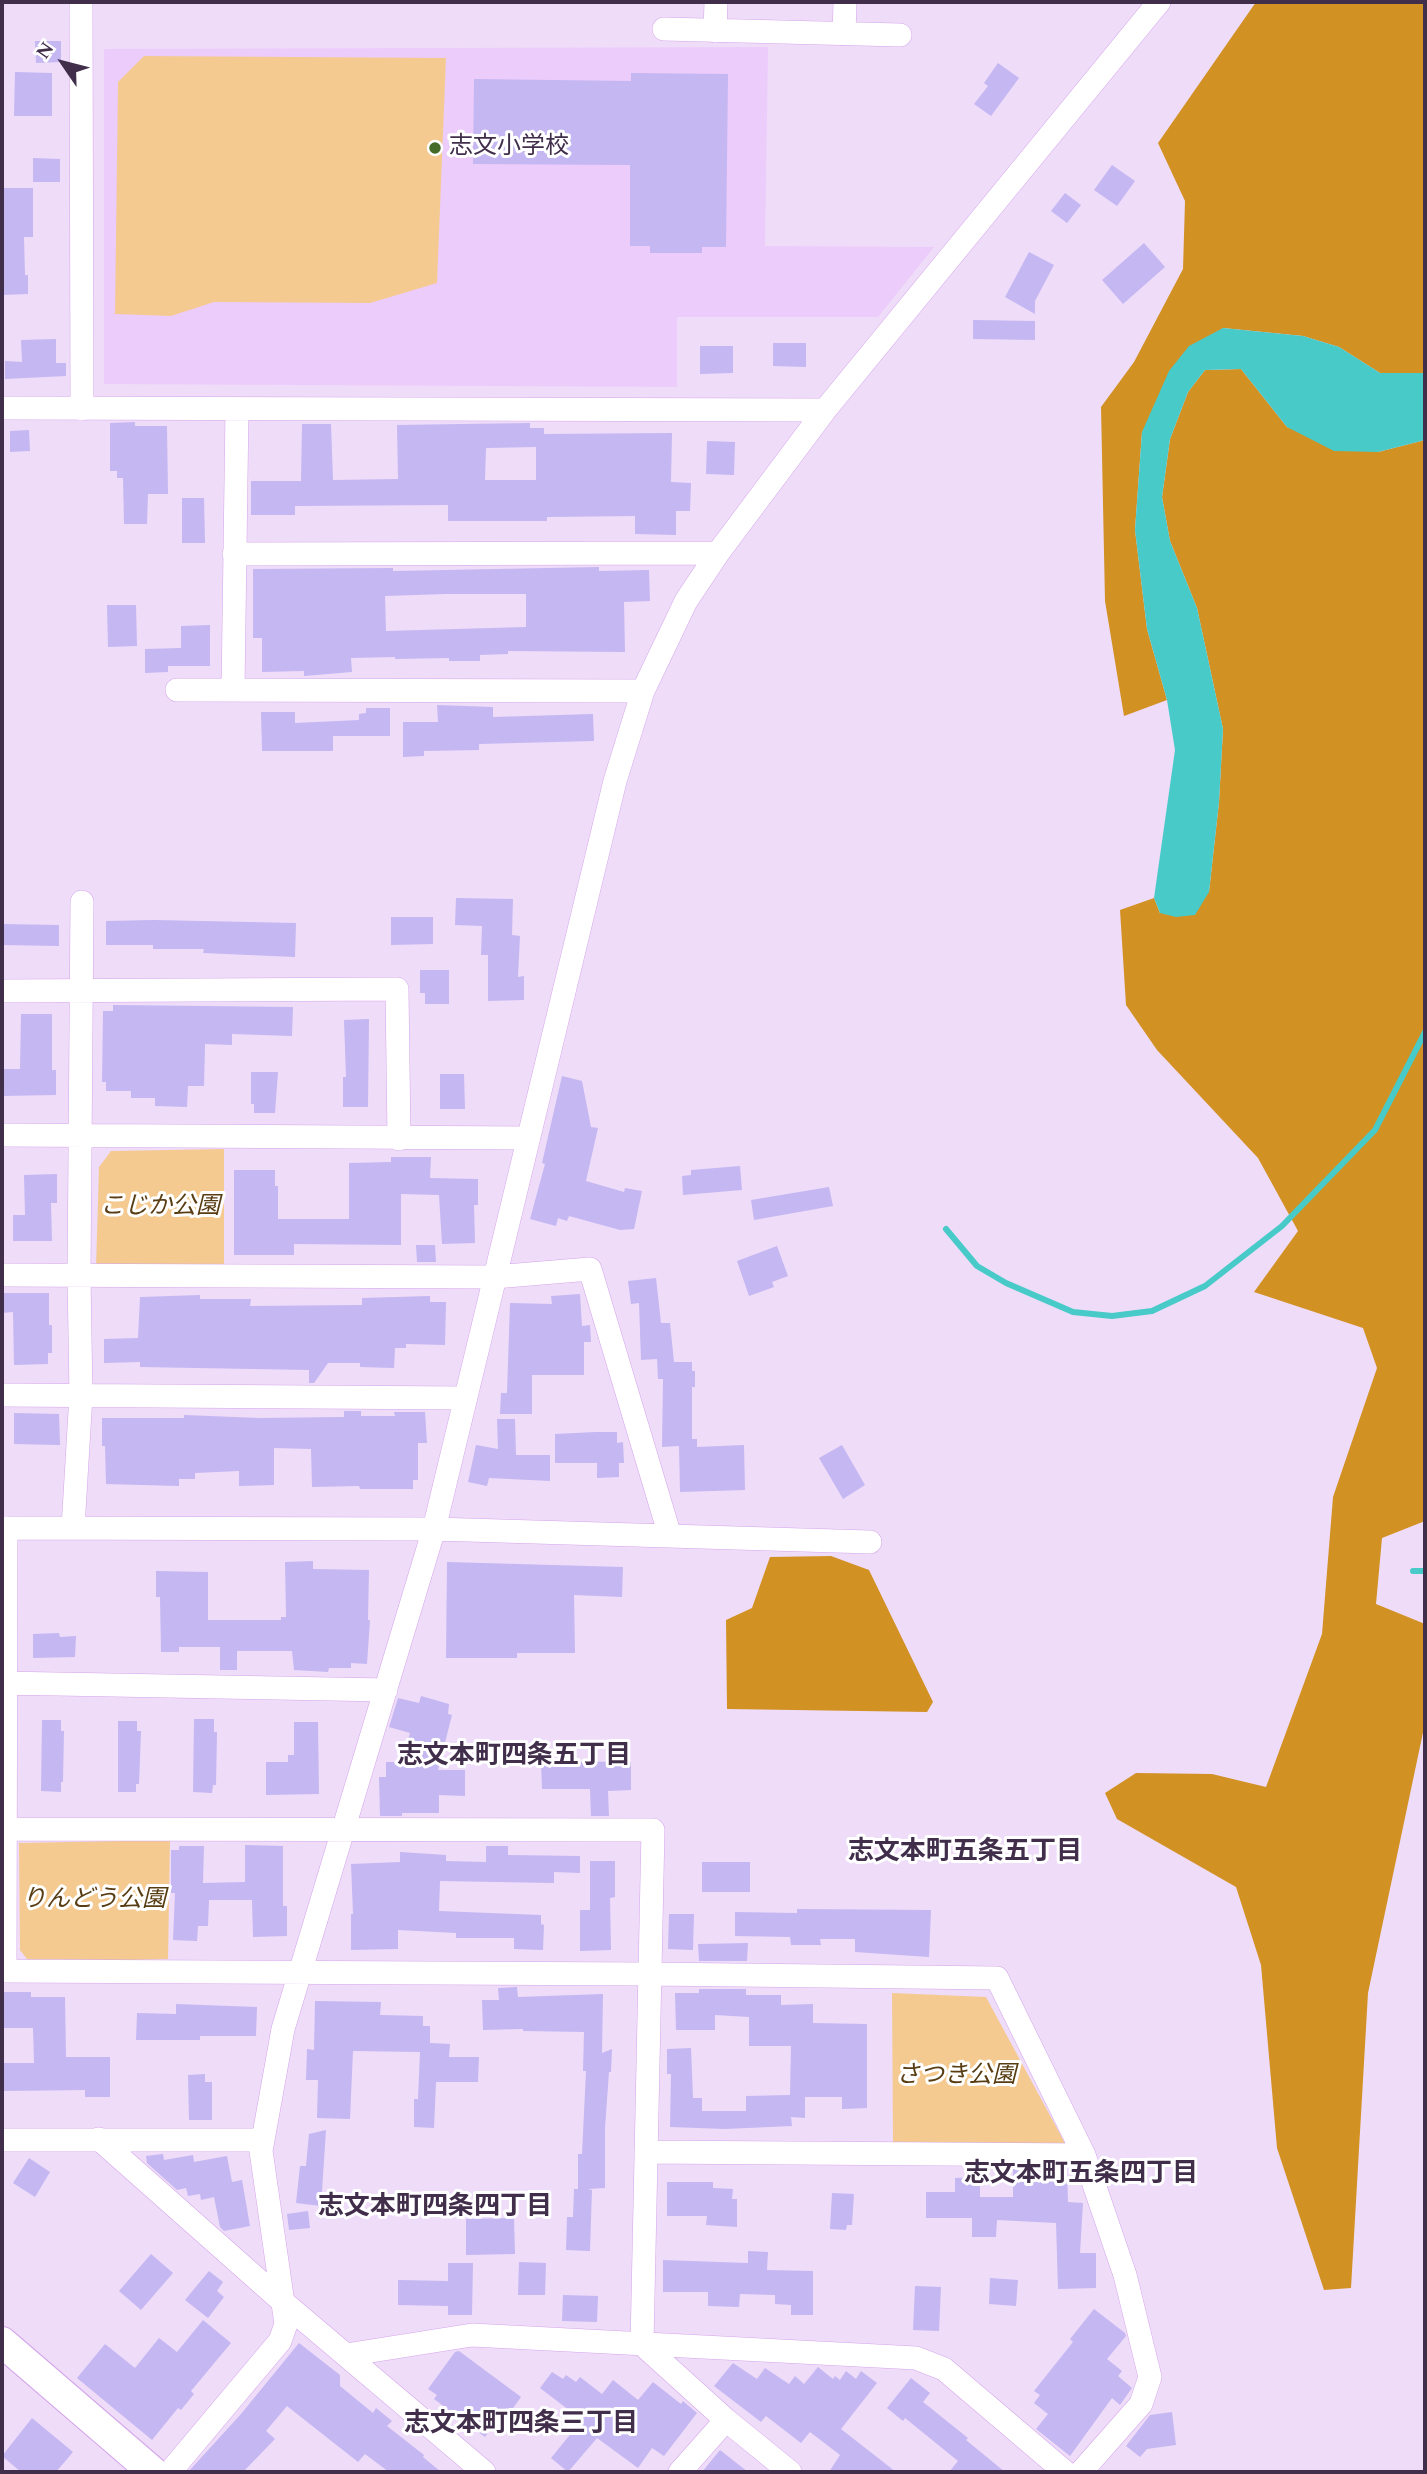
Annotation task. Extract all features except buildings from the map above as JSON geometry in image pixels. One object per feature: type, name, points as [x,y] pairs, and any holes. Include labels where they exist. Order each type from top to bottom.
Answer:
[{"type":"main road","points":[[3,2344],[153,2472]]},
{"type":"street","points":[[81,2],[82,409]]},
{"type":"street","points":[[715,31],[716,2]]},
{"type":"street","points":[[844,34],[845,2]]},
{"type":"street","points":[[170,2472],[280,2341],[286,2324],[261,2151],[283,2029],[434,1529],[615,781],[643,691],[686,601],[718,553],[825,410],[1159,2]]},
{"type":"street","points":[[664,29],[900,35]]},
{"type":"street","points":[[2,408],[825,410]]},
{"type":"street","points":[[233,690],[237,410]]},
{"type":"street","points":[[234,554],[718,553]]},
{"type":"street","points":[[177,690],[643,691]]},
{"type":"street","points":[[73,1528],[81,1395],[79,1276],[82,902]]},
{"type":"street","points":[[2,990],[397,989],[399,1139]]},
{"type":"street","points":[[2,1135],[528,1138]]},
{"type":"street","points":[[2,1275],[494,1277],[590,1269],[670,1536]]},
{"type":"street","points":[[2,1395],[465,1398]]},
{"type":"street","points":[[870,1542],[434,1529],[4,1528],[4,1971],[998,1978],[1084,2155],[1125,2274],[1150,2377],[1141,2404],[1081,2472]]},
{"type":"street","points":[[3,1683],[386,1690]]},
{"type":"street","points":[[3,1829],[653,1830],[642,2344],[726,2420],[790,2472]]},
{"type":"street","points":[[99,2139],[283,2302],[484,2472]]},
{"type":"street","points":[[2,2140],[263,2140]]},
{"type":"street","points":[[646,2152],[1084,2155]]},
{"type":"street","points":[[346,2355],[472,2335],[916,2358],[944,2369],[1065,2472]]},
{"type":"street","points":[[680,2472],[726,2420]]},
{"type":"shaded area","points":[[1256,2],[1425,2],[1425,373],[1380,373],[1339,347],[1303,336],[1223,328],[1142,432],[1135,530],[1147,629],[1167,700],[1124,716],[1105,601],[1101,407],[1134,362],[1183,269],[1185,201],[1158,143]]},
{"type":"shaded area","name":"志文小学校","points":[[768,47],[765,246],[934,247],[878,317],[677,317],[677,387],[104,384],[104,49]]},
{"type":"shaded area","points":[[1223,328],[1303,336],[1339,347],[1380,373],[1425,373],[1425,440],[1378,452],[1334,451],[1287,427],[1241,369],[1205,370],[1188,392],[1170,439],[1162,497],[1170,541],[1197,608],[1223,729],[1219,802],[1209,892],[1195,915],[1176,917],[1160,913],[1154,898],[1175,750],[1167,700],[1147,629],[1135,530],[1142,432],[1169,371],[1189,346]]},
{"type":"shaded area","points":[[1241,369],[1287,427],[1378,452],[1425,440],[1425,1521],[1382,1538],[1376,1604],[1425,1624],[1425,1723],[1368,1993],[1351,2288],[1324,2290],[1277,2148],[1261,1965],[1236,1887],[1117,1819],[1105,1793],[1136,1773],[1212,1774],[1266,1787],[1322,1634],[1333,1497],[1377,1368],[1363,1328],[1254,1292],[1298,1231],[1258,1158],[1157,1050],[1126,1005],[1120,910],[1154,898],[1160,913],[1209,892],[1219,802],[1223,729],[1197,608],[1170,541],[1162,497],[1170,439],[1188,392],[1205,370]]},
{"type":"shaded area","points":[[831,1556],[869,1570],[933,1702],[927,1712],[727,1709],[726,1620],[752,1608],[770,1557]]},
{"type":"green space","points":[[144,56],[446,58],[437,283],[370,303],[214,302],[171,316],[115,314],[118,82]]},
{"type":"green space","name":"こじか公園","points":[[224,1149],[224,1265],[96,1267],[99,1167],[111,1151]]},
{"type":"green space","name":"りんどう公園","points":[[170,1840],[168,1959],[30,1963],[20,1950],[19,1843]]},
{"type":"green space","name":"さつき公園","points":[[892,1993],[986,1997],[1066,2145],[893,2142]]},
{"type":"waterway","points":[[946,1229],[977,1266],[1006,1283],[1073,1312],[1112,1316],[1152,1311],[1205,1286],[1282,1226],[1375,1130],[1425,1032]]},
{"type":"waterway","points":[[1413,1571],[1425,1571]]},
{"type":"place","name":"志文小学校","points":[[435,148]]},
{"type":"district","name":"志文本町四条五丁目","points":[[514,1758]]},
{"type":"district","name":"志文本町五条五丁目","points":[[965,1854]]},
{"type":"district","name":"志文本町五条四丁目","points":[[1081,2176]]},
{"type":"district","name":"志文本町四条四丁目","points":[[435,2209]]},
{"type":"district","name":"志文本町四条三丁目","points":[[521,2426]]}]
